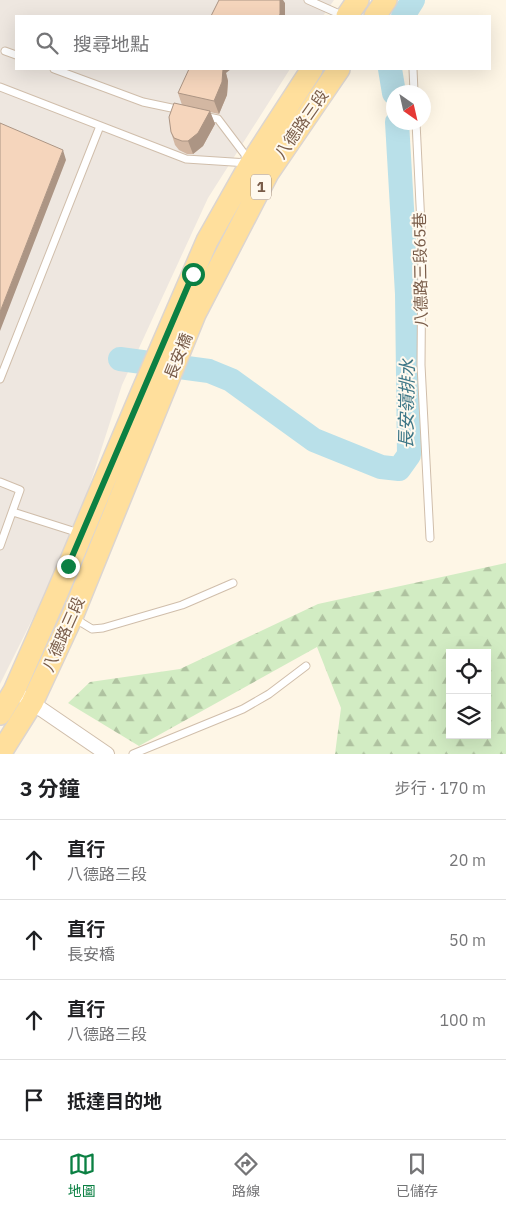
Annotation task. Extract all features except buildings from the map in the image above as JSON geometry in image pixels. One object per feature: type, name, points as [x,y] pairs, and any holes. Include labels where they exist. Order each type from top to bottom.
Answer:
[{"type":"main road","points":[[347,15],[358,0]]},
{"type":"main road","points":[[376,15],[386,0]]},
{"type":"main road","name":"八德路三段","points":[[259,168],[311,70]]},
{"type":"main road","name":"八德路三段","points":[[187,310],[207,241],[259,168],[338,70]]},
{"type":"main road","name":"長安橋","points":[[141,394],[187,310]]},
{"type":"main road","name":"長安橋","points":[[162,399],[187,310]]},
{"type":"main road","name":"八德路三段","points":[[0,714],[14,691],[141,394]]},
{"type":"main road","name":"八德路三段","points":[[0,754],[32,703],[72,617],[162,399]]},
{"type":"street","points":[[14,691],[107,754]]},
{"type":"lane","points":[[308,0],[344,15]]},
{"type":"lane","points":[[5,51],[15,55]]},
{"type":"lane","points":[[57,70],[143,102],[190,112]]},
{"type":"lane","points":[[413,70],[414,85]]},
{"type":"lane","points":[[0,88],[186,159],[259,168]]},
{"type":"lane","points":[[199,115],[218,119],[259,168]]},
{"type":"lane","points":[[0,379],[100,126]]},
{"type":"lane","name":"八德路三段65巷","points":[[416,130],[422,246],[421,365],[430,538]]},
{"type":"lane","points":[[0,482],[20,490],[0,546]]},
{"type":"lane","points":[[13,512],[82,534]]},
{"type":"lane","points":[[72,617],[92,629],[103,628],[182,605],[233,583]]},
{"type":"lane","points":[[133,754],[243,709],[269,694],[306,666]]},
{"type":"shaded area","points":[[0,0],[334,0],[324,15],[15,15],[15,70],[289,70],[208,198],[122,385],[72,540],[0,684]]},
{"type":"green space","points":[[506,563],[506,754],[335,754],[341,708],[317,647],[139,746],[68,703],[90,682],[180,669],[318,604]]},
{"type":"waterway","name":"長安嶺排水","points":[[404,15],[413,0]]},
{"type":"waterway","name":"長安嶺排水","points":[[390,70],[393,85]]},
{"type":"waterway","name":"長安嶺排水","points":[[120,359],[209,371],[231,380],[314,440],[381,467],[399,469],[409,455],[407,294],[397,130]]},
{"type":"route","points":[[68,566],[193,274]]}]
